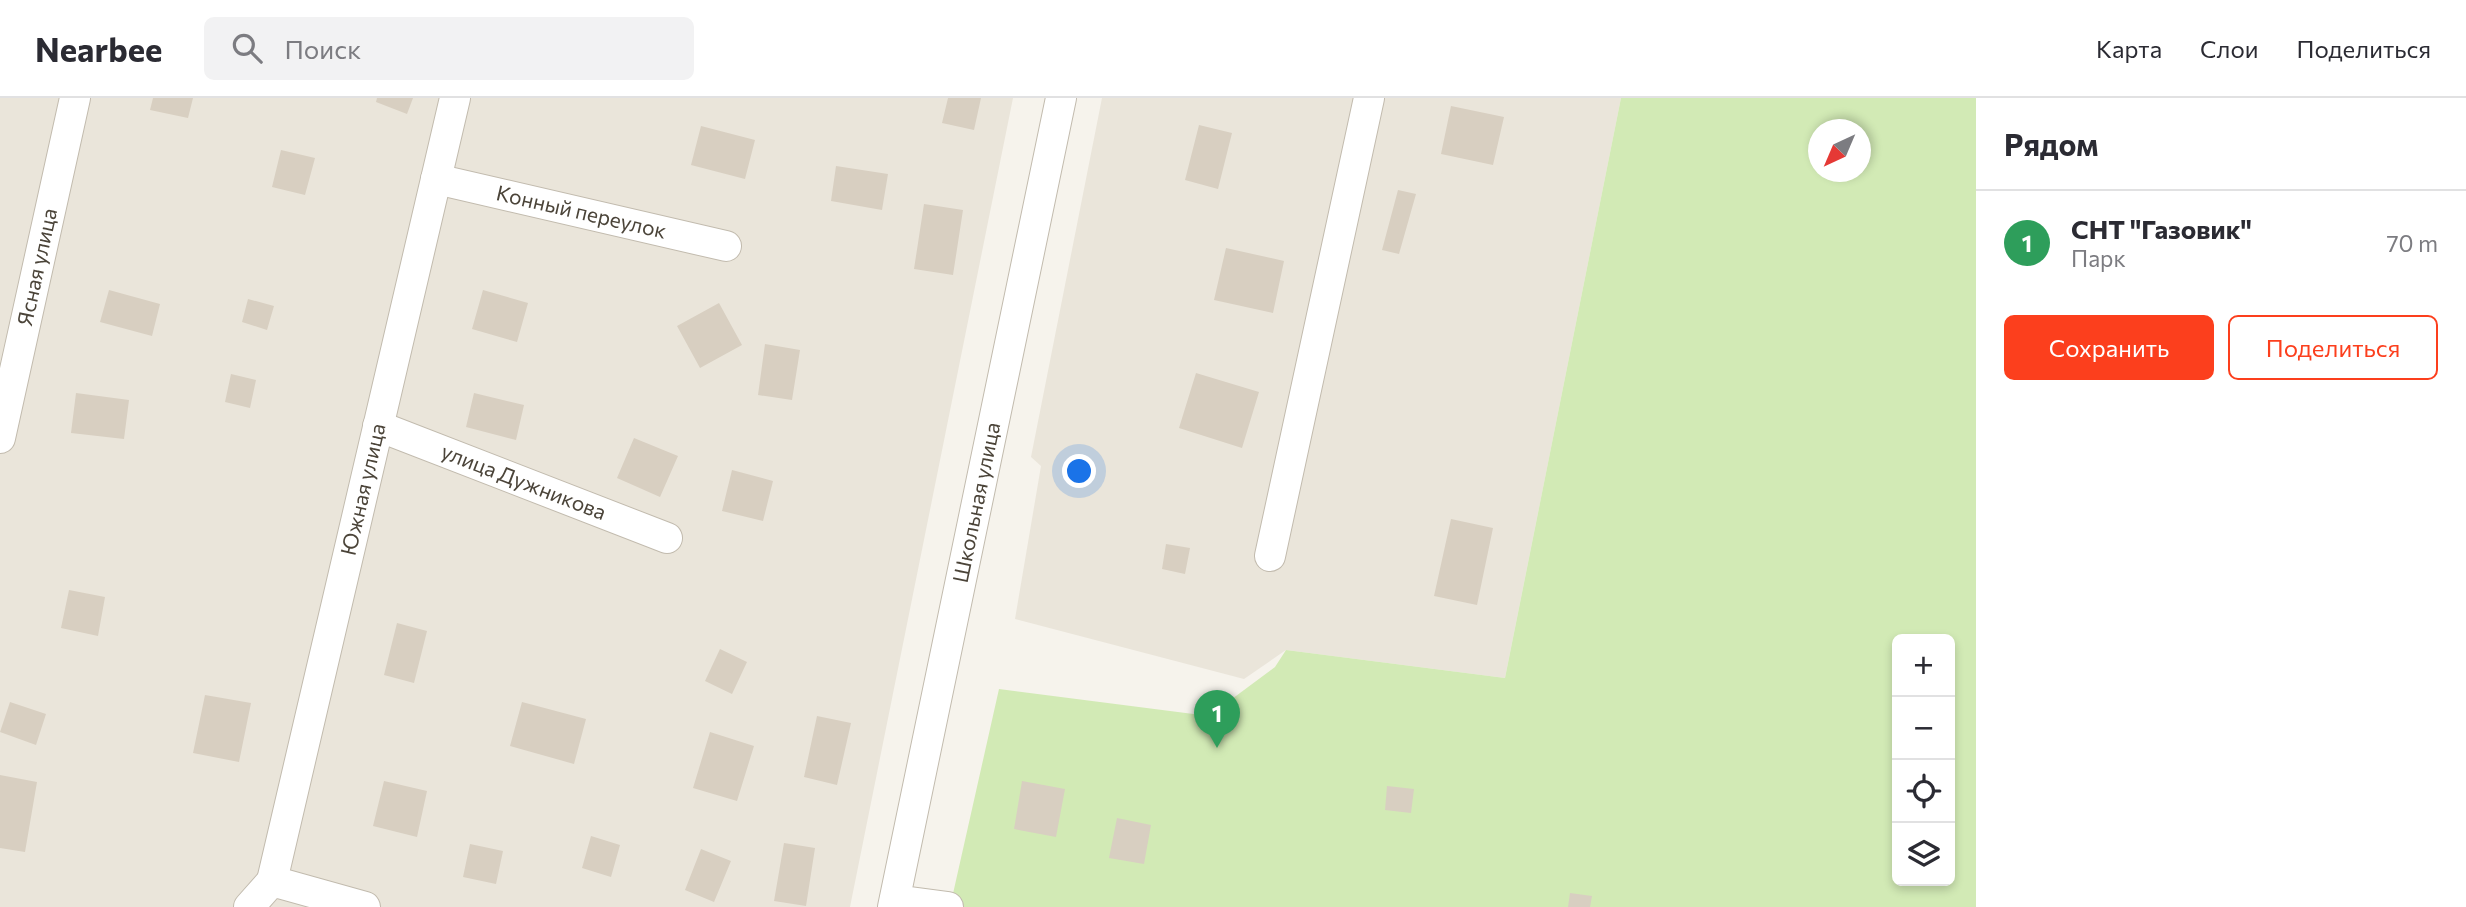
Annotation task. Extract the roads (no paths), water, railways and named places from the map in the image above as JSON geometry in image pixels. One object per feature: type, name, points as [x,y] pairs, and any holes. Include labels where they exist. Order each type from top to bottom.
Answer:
[{"type":"street","name":"Ясная улица","points":[[0,438],[75,98]]},
{"type":"street","name":"Южная улица","points":[[272,881],[455,98]]},
{"type":"street","name":"Школьная улица","points":[[894,904],[1061,98]]},
{"type":"street","points":[[1270,556],[1369,98]]},
{"type":"street","name":"Конный переулок","points":[[436,179],[726,246]]},
{"type":"street","name":"улица Дужникова","points":[[378,426],[667,538]]},
{"type":"street","points":[[249,907],[272,881],[365,907]]},
{"type":"street","points":[[894,904],[948,907]]},
{"type":"place","name":"СНТ \"Газовик\"","points":[[1217,748]]}]
